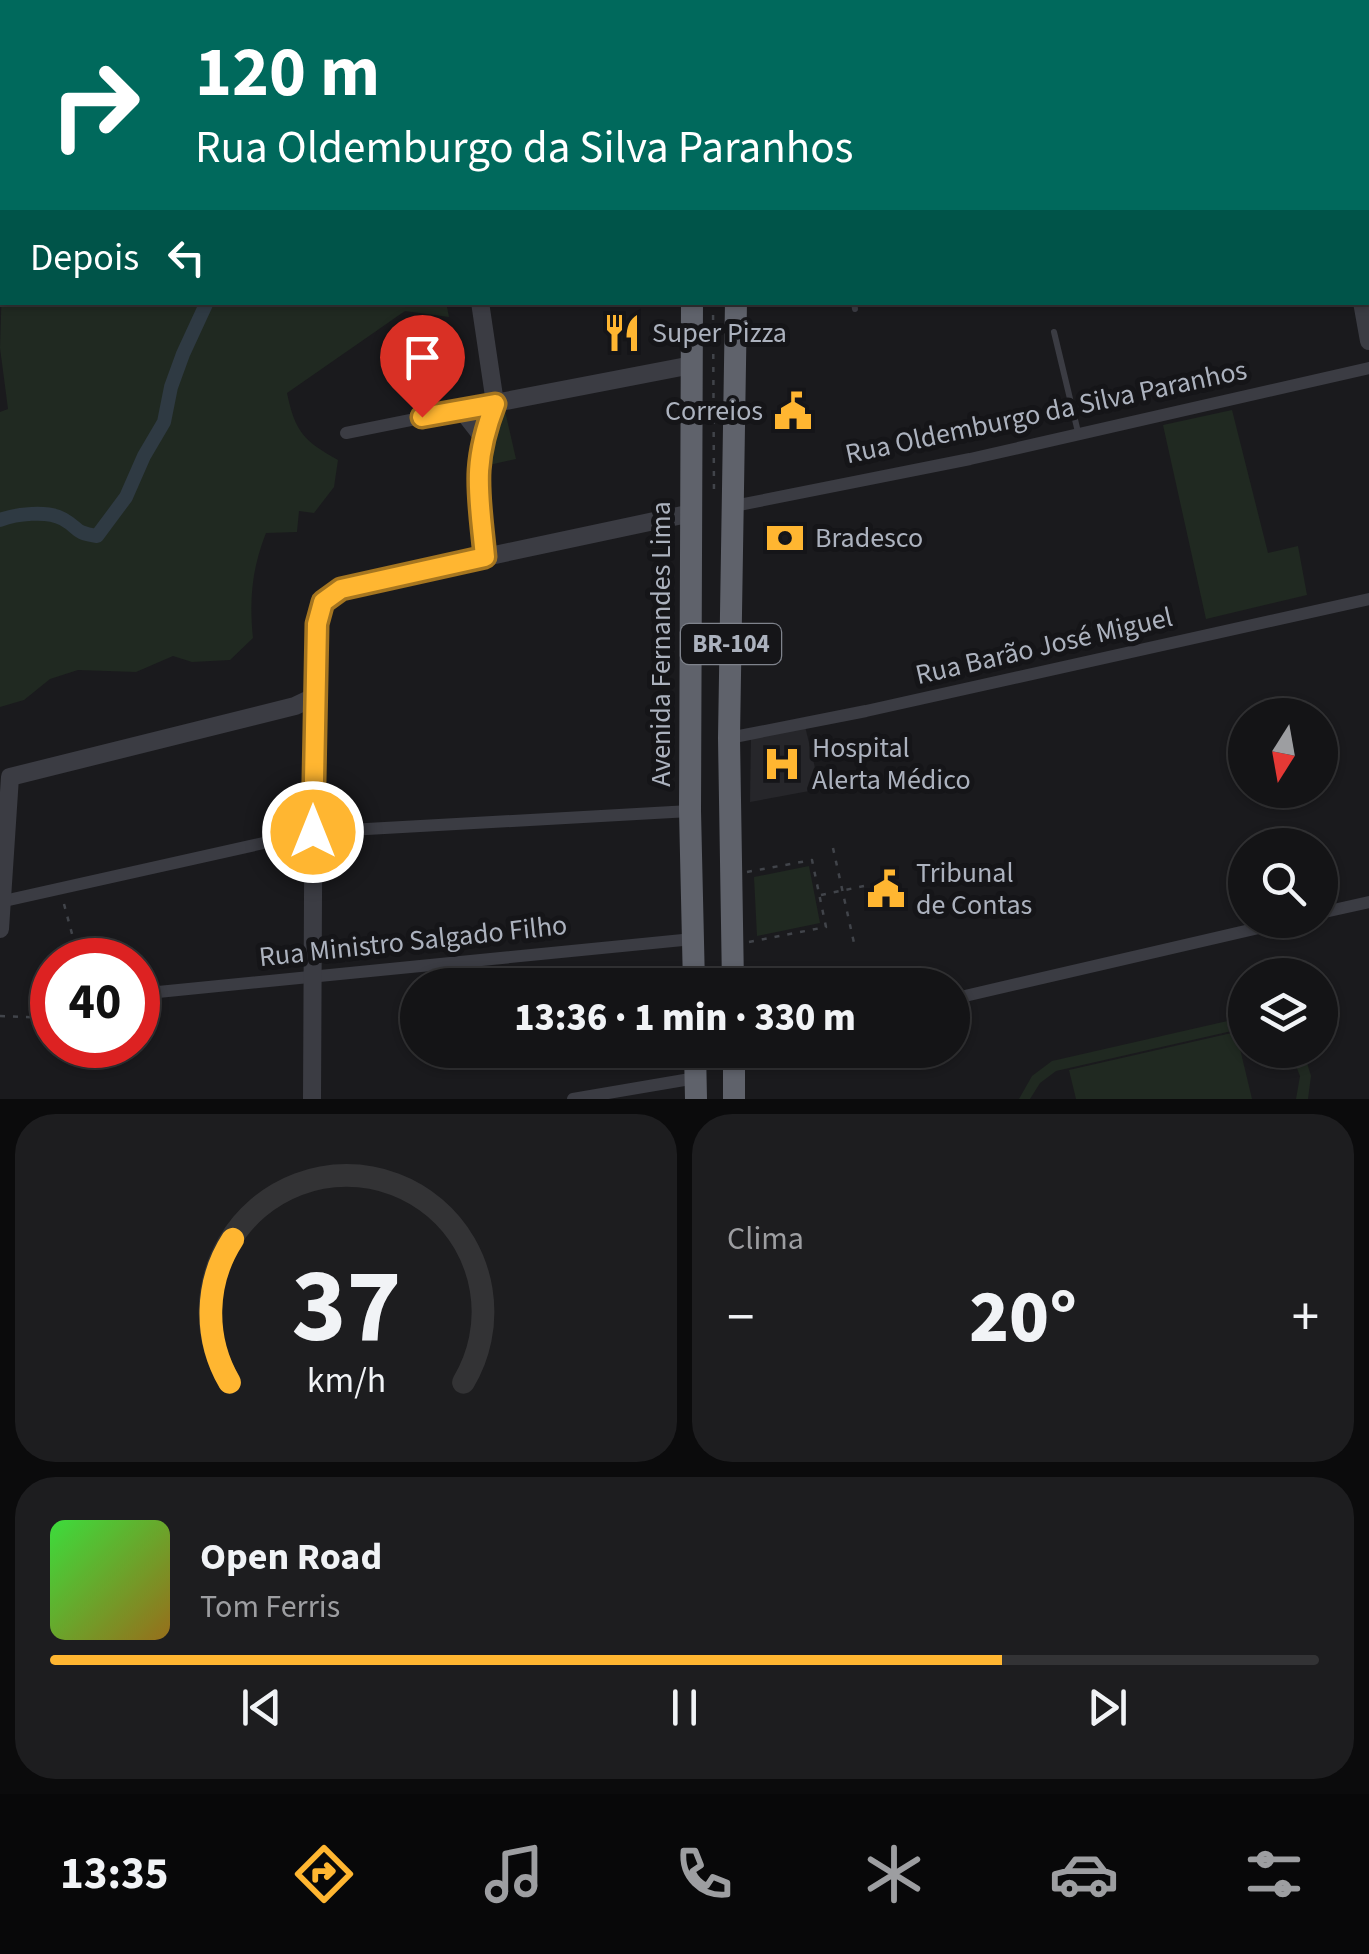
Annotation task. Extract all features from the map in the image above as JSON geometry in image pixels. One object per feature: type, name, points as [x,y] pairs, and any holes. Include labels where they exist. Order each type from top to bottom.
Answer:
[{"type":"highway","name":"Avenida Fernandes Lima","points":[[692,305],[690,811],[694,968]]},
{"type":"highway","name":"BR-104","points":[[733,968],[729,738],[736,305]]},
{"type":"highway","points":[[734,1068],[734,1099]]},
{"type":"street","points":[[480,305],[495,404],[482,436],[477,479],[485,557]]},
{"type":"street","points":[[1363,305],[1369,341]]},
{"type":"street","points":[[346,433],[692,365]]},
{"type":"street","name":"Rua Oldemburgo da Silva Paranhos","points":[[734,506],[970,459],[1369,368]]},
{"type":"street","points":[[461,409],[482,436]]},
{"type":"street","points":[[312,1099],[314,706],[317,624],[323,602],[341,589],[692,513]]},
{"type":"street","name":"Rua Barão José Miguel","points":[[729,738],[1369,599]]},
{"type":"street","points":[[0,929],[5,778],[295,706],[314,706]]},
{"type":"street","points":[[2,902],[313,832],[690,811]]},
{"type":"street","points":[[1338,910],[1369,902]]},
{"type":"street","points":[[970,995],[1228,935]]},
{"type":"street","name":"Rua Ministro Salgado Filho","points":[[160,992],[693,940]]},
{"type":"street","points":[[573,1099],[696,1089]]},
{"type":"lane","points":[[1054,332],[1079,433]]},
{"type":"path","points":[[833,848],[854,943]]},
{"type":"path","points":[[748,872],[812,860],[826,926],[748,943]]},
{"type":"path","points":[[819,895],[864,886]]},
{"type":"path","points":[[60,888],[72,938]]},
{"type":"path","points":[[0,1016],[30,1017]]},
{"type":"shaded area","points":[[1,305],[447,305],[449,317],[405,311],[287,393],[303,434],[338,460],[334,487],[314,513],[299,511],[297,532],[266,533],[253,584],[253,638],[230,660],[192,662],[173,656],[136,672],[78,670],[50,679],[24,700],[0,707],[0,412],[8,409],[0,348]]},
{"type":"shaded area","points":[[1232,410],[1268,553],[1298,546],[1307,595],[1206,619],[1163,425]]},
{"type":"shaded area","points":[[505,411],[516,459],[489,465],[497,429]]},
{"type":"shaded area","name":"Hospital Alerta Médico","points":[[805,726],[820,789],[750,802],[751,738]]},
{"type":"shaded area","points":[[809,866],[820,923],[757,936],[754,877]]},
{"type":"shaded area","points":[[1228,1021],[1228,1032],[1056,1071],[1040,1083],[1030,1099],[1019,1099],[1032,1076],[1052,1061]]},
{"type":"shaded area","points":[[1228,1034],[1228,1068],[1245,1068],[1252,1099],[1076,1099],[1069,1070]]},
{"type":"shaded area","points":[[1297,1068],[1309,1068],[1308,1099],[1296,1099],[1300,1076]]},
{"type":"waterway","points":[[0,520],[49,515],[63,519],[80,532],[97,536],[126,497],[164,422],[171,387],[206,305]]},
{"type":"place","name":"Super Pizza","points":[[622,333]]},
{"type":"place","name":"Correios","points":[[793,411]]},
{"type":"place","name":"Bradesco","points":[[785,538]]},
{"type":"place","name":"Hospital Alerta Médico","points":[[782,764]]},
{"type":"place","name":"Tribunal de Contas","points":[[886,889]]},
{"type":"route","points":[[313,832],[317,624],[323,602],[341,589],[485,557],[477,466],[482,436],[495,404],[422,417]]}]
